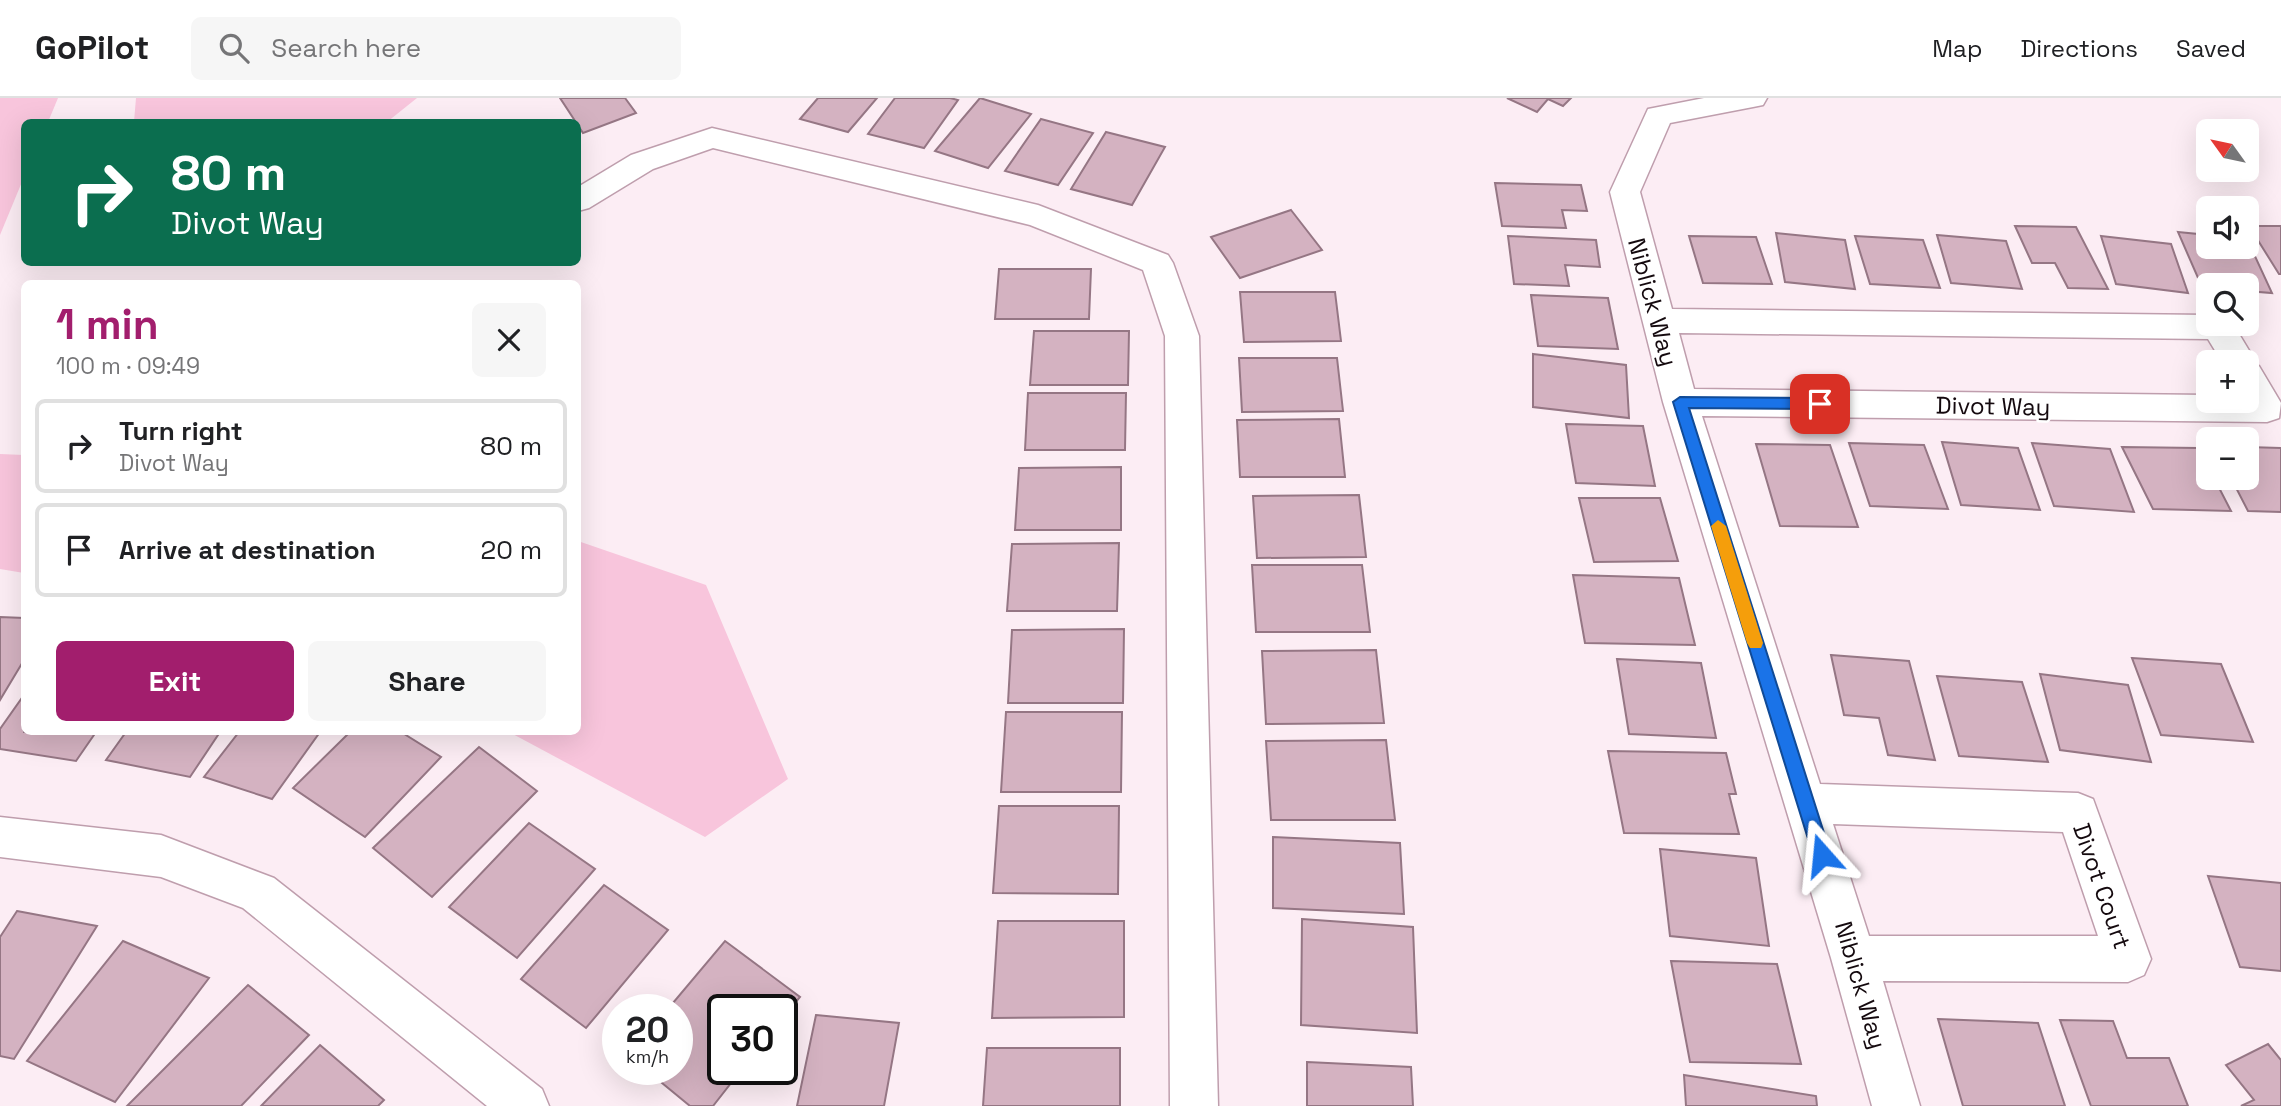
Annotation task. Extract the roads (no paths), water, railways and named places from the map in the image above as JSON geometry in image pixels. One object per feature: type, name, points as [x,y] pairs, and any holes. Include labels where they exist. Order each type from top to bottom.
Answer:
[{"type":"street","name":"Niblick Way","points":[[1753,98],[1658,116],[1625,192],[1680,402],[1854,958],[1896,1106]]},
{"type":"street","points":[[581,199],[642,162],[712,138],[1038,216],[1157,263],[1182,336],[1194,1106]]},
{"type":"street","points":[[1657,321],[2218,327],[2232,350]]},
{"type":"street","name":"Divot Way","points":[[2259,395],[2267,409],[2259,409]]},
{"type":"street","name":"Divot Way","points":[[1680,402],[2196,408]]},
{"type":"street","name":"Divot Court","points":[[1805,803],[2078,813],[2128,959],[1854,958]]},
{"type":"street","points":[[0,836],[161,856],[258,893],[525,1106]]}]
